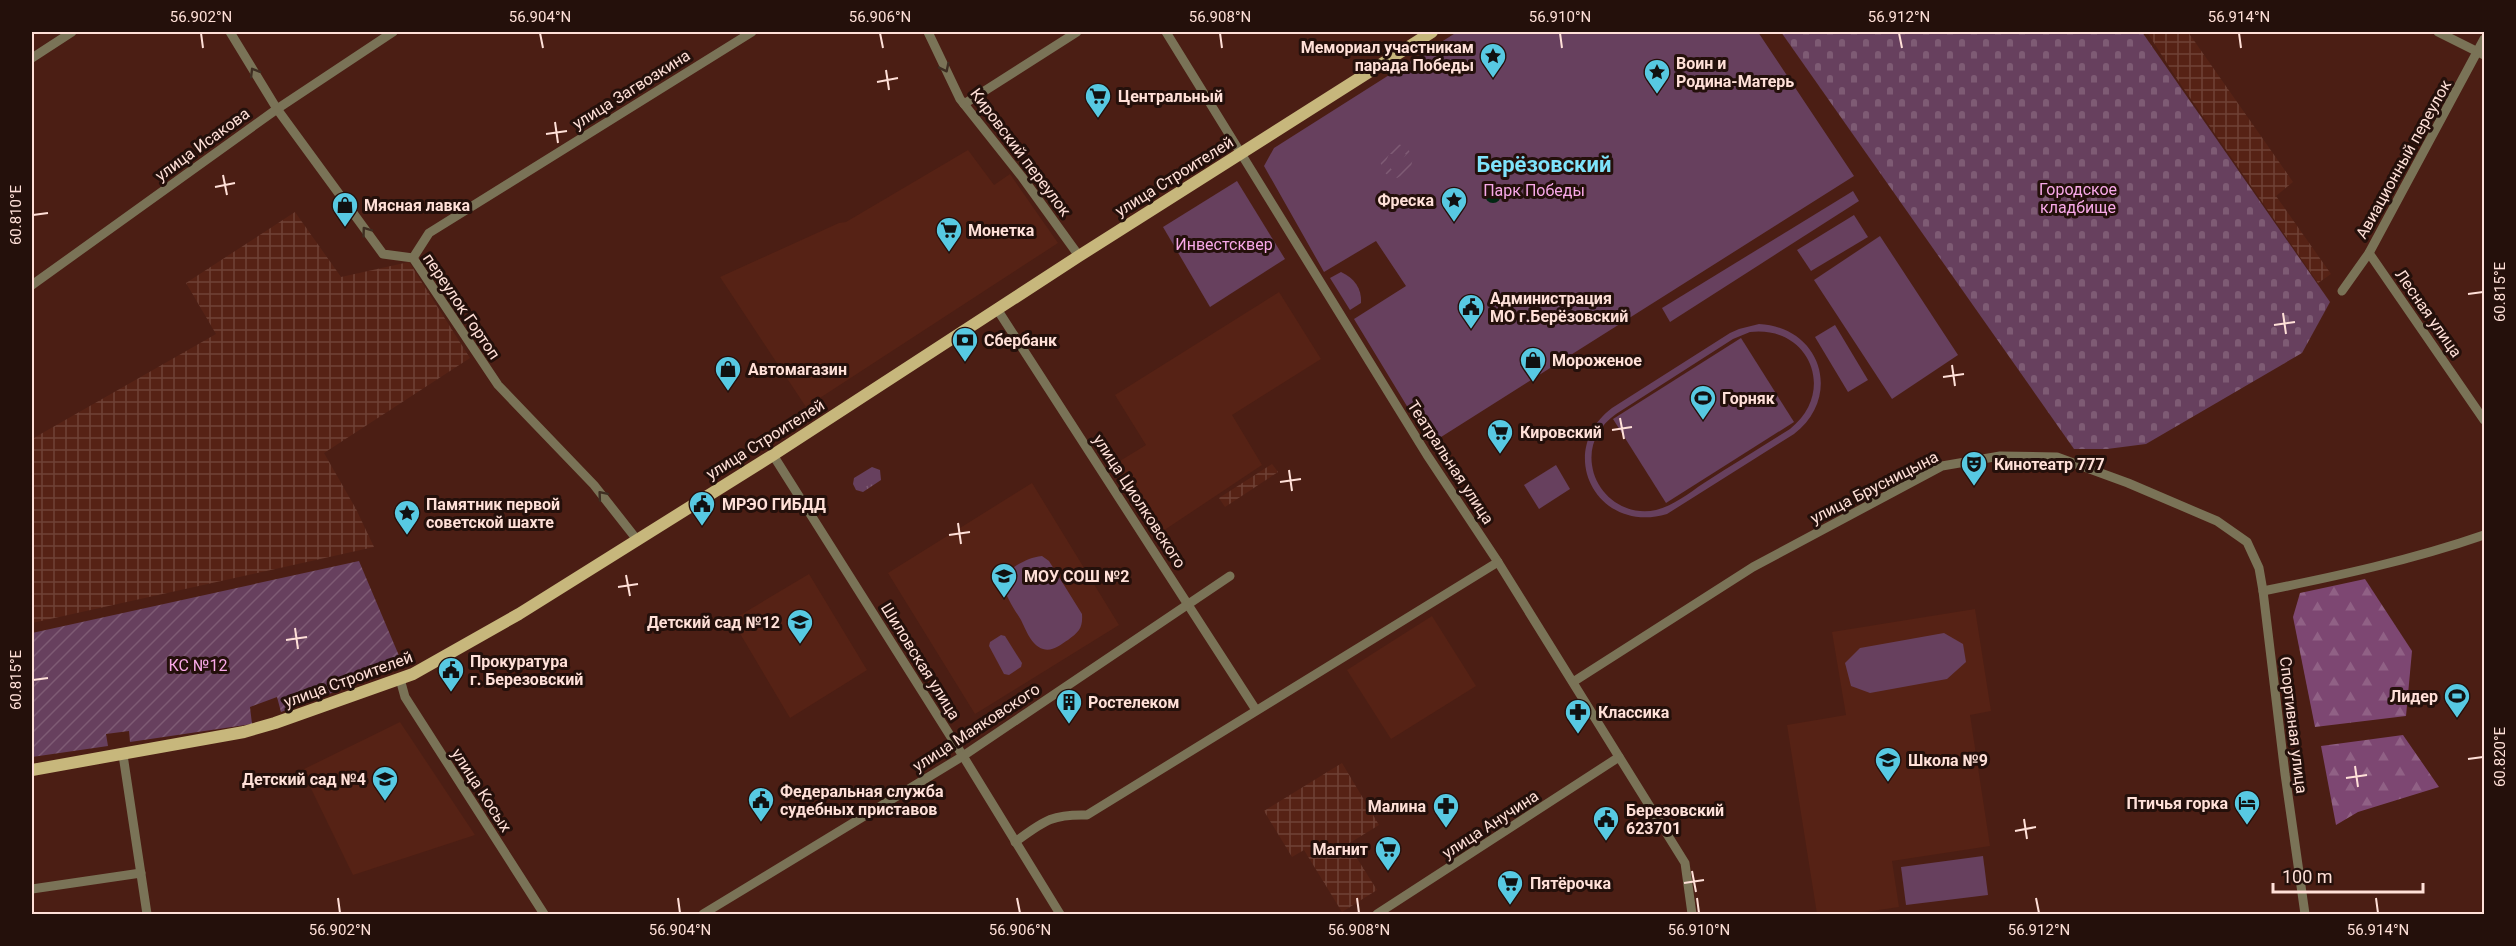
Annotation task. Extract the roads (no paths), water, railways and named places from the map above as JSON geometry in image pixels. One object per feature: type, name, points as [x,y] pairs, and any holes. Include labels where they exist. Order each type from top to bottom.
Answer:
[{"type":"main road","name":"улица Строителей","points":[[32,770],[223,736],[275,723],[400,679],[468,644],[638,541],[1079,256],[1432,32]]},
{"type":"street","points":[[32,58],[72,32]]},
{"type":"street","name":"переулок Гортоп","points":[[230,32],[277,109],[383,254],[413,258],[498,386],[594,485],[638,541]]},
{"type":"street","name":"улица Исакова","points":[[32,285],[277,109],[393,32]]},
{"type":"street","name":"улица Загвозкина","points":[[413,258],[429,233],[752,32]]},
{"type":"street","name":"Кировский переулок","points":[[928,32],[964,104],[1023,177],[1079,256]]},
{"type":"street","points":[[964,104],[1077,32]]},
{"type":"street","name":"Театральная улица","points":[[1166,32],[1427,455],[1498,562],[1685,863],[1692,915]]},
{"type":"street","points":[[2438,32],[2482,53]]},
{"type":"street","name":"Авиационный переулок","points":[[2342,291],[2369,253],[2482,53],[2484,39]]},
{"type":"street","name":"Лесная улица","points":[[2369,253],[2484,420]]},
{"type":"street","name":"улица Циолковского","points":[[997,309],[1256,710]]},
{"type":"street","name":"Шиловская улица","points":[[773,455],[963,756],[1060,915]]},
{"type":"street","name":"улица Брусницына","points":[[1573,682],[1753,567],[1942,466],[2000,456],[2058,457],[2217,520],[2247,542]]},
{"type":"street","points":[[2263,591],[2366,569],[2443,549],[2484,535]]},
{"type":"street","name":"Спортивная улица","points":[[2247,542],[2259,568],[2263,591],[2283,763],[2305,915]]},
{"type":"street","points":[[1015,842],[1046,819],[1065,814],[1087,815],[1498,562]]},
{"type":"street","name":"улица Маяковского","points":[[703,915],[963,756],[1230,576]]},
{"type":"street","name":"улица Косых","points":[[400,679],[405,697],[544,915]]},
{"type":"street","points":[[123,755],[147,915]]},
{"type":"street","name":"улица Анучина","points":[[1377,915],[1619,757]]},
{"type":"street","points":[[32,889],[141,873]]},
{"type":"place","name":"Мемориал участникам парада Победы","points":[[1493,79]]},
{"type":"place","name":"Воин и Родина-Матерь","points":[[1657,95]]},
{"type":"place","name":"Центральный","points":[[1098,119]]},
{"type":"place","name":"Фреска","points":[[1454,223]]},
{"type":"place","name":"Мясная лавка","points":[[345,228]]},
{"type":"place","name":"Монетка","points":[[949,253]]},
{"type":"place","name":"Администрация МО г.Берёзовский","points":[[1471,330]]},
{"type":"place","name":"Сбербанк","points":[[965,363]]},
{"type":"place","name":"Мороженое","points":[[1533,383]]},
{"type":"place","name":"Автомагазин","points":[[728,392]]},
{"type":"place","name":"Горняк","points":[[1703,421]]},
{"type":"place","name":"Кировский","points":[[1500,455]]},
{"type":"place","name":"Кинотеатр 777","points":[[1974,487]]},
{"type":"place","name":"МРЭО ГИБДД","points":[[702,527]]},
{"type":"place","name":"Памятник первой советской шахте","points":[[407,536]]},
{"type":"place","name":"МОУ СОШ №2","points":[[1004,599]]},
{"type":"place","name":"Детский сад №12","points":[[800,645]]},
{"type":"place","name":"Прокуратура г. Березовский","points":[[451,693]]},
{"type":"place","name":"Лидер","points":[[2457,719]]},
{"type":"place","name":"Ростелеком","points":[[1069,725]]},
{"type":"place","name":"Классика","points":[[1578,735]]},
{"type":"place","name":"Школа №9","points":[[1888,783]]},
{"type":"place","name":"Детский сад №4","points":[[385,802]]},
{"type":"place","name":"Федеральная служба судебных приставов","points":[[761,823]]},
{"type":"place","name":"Птичья горка","points":[[2247,826]]},
{"type":"place","name":"Малина","points":[[1446,829]]},
{"type":"place","name":"Березовский 623701","points":[[1606,842]]},
{"type":"place","name":"Магнит","points":[[1388,872]]},
{"type":"place","name":"Пятёрочка","points":[[1510,906]]},
{"type":"district","name":"Берёзовский","points":[[1544,164]]},
{"type":"park label","name":"Парк Победы","points":[[1534,190]]},
{"type":"park label","name":"Городское кладбище","points":[[2078,198]]},
{"type":"park label","name":"Инвестсквер","points":[[1224,244]]},
{"type":"park label","name":"КС №12","points":[[198,665]]}]
